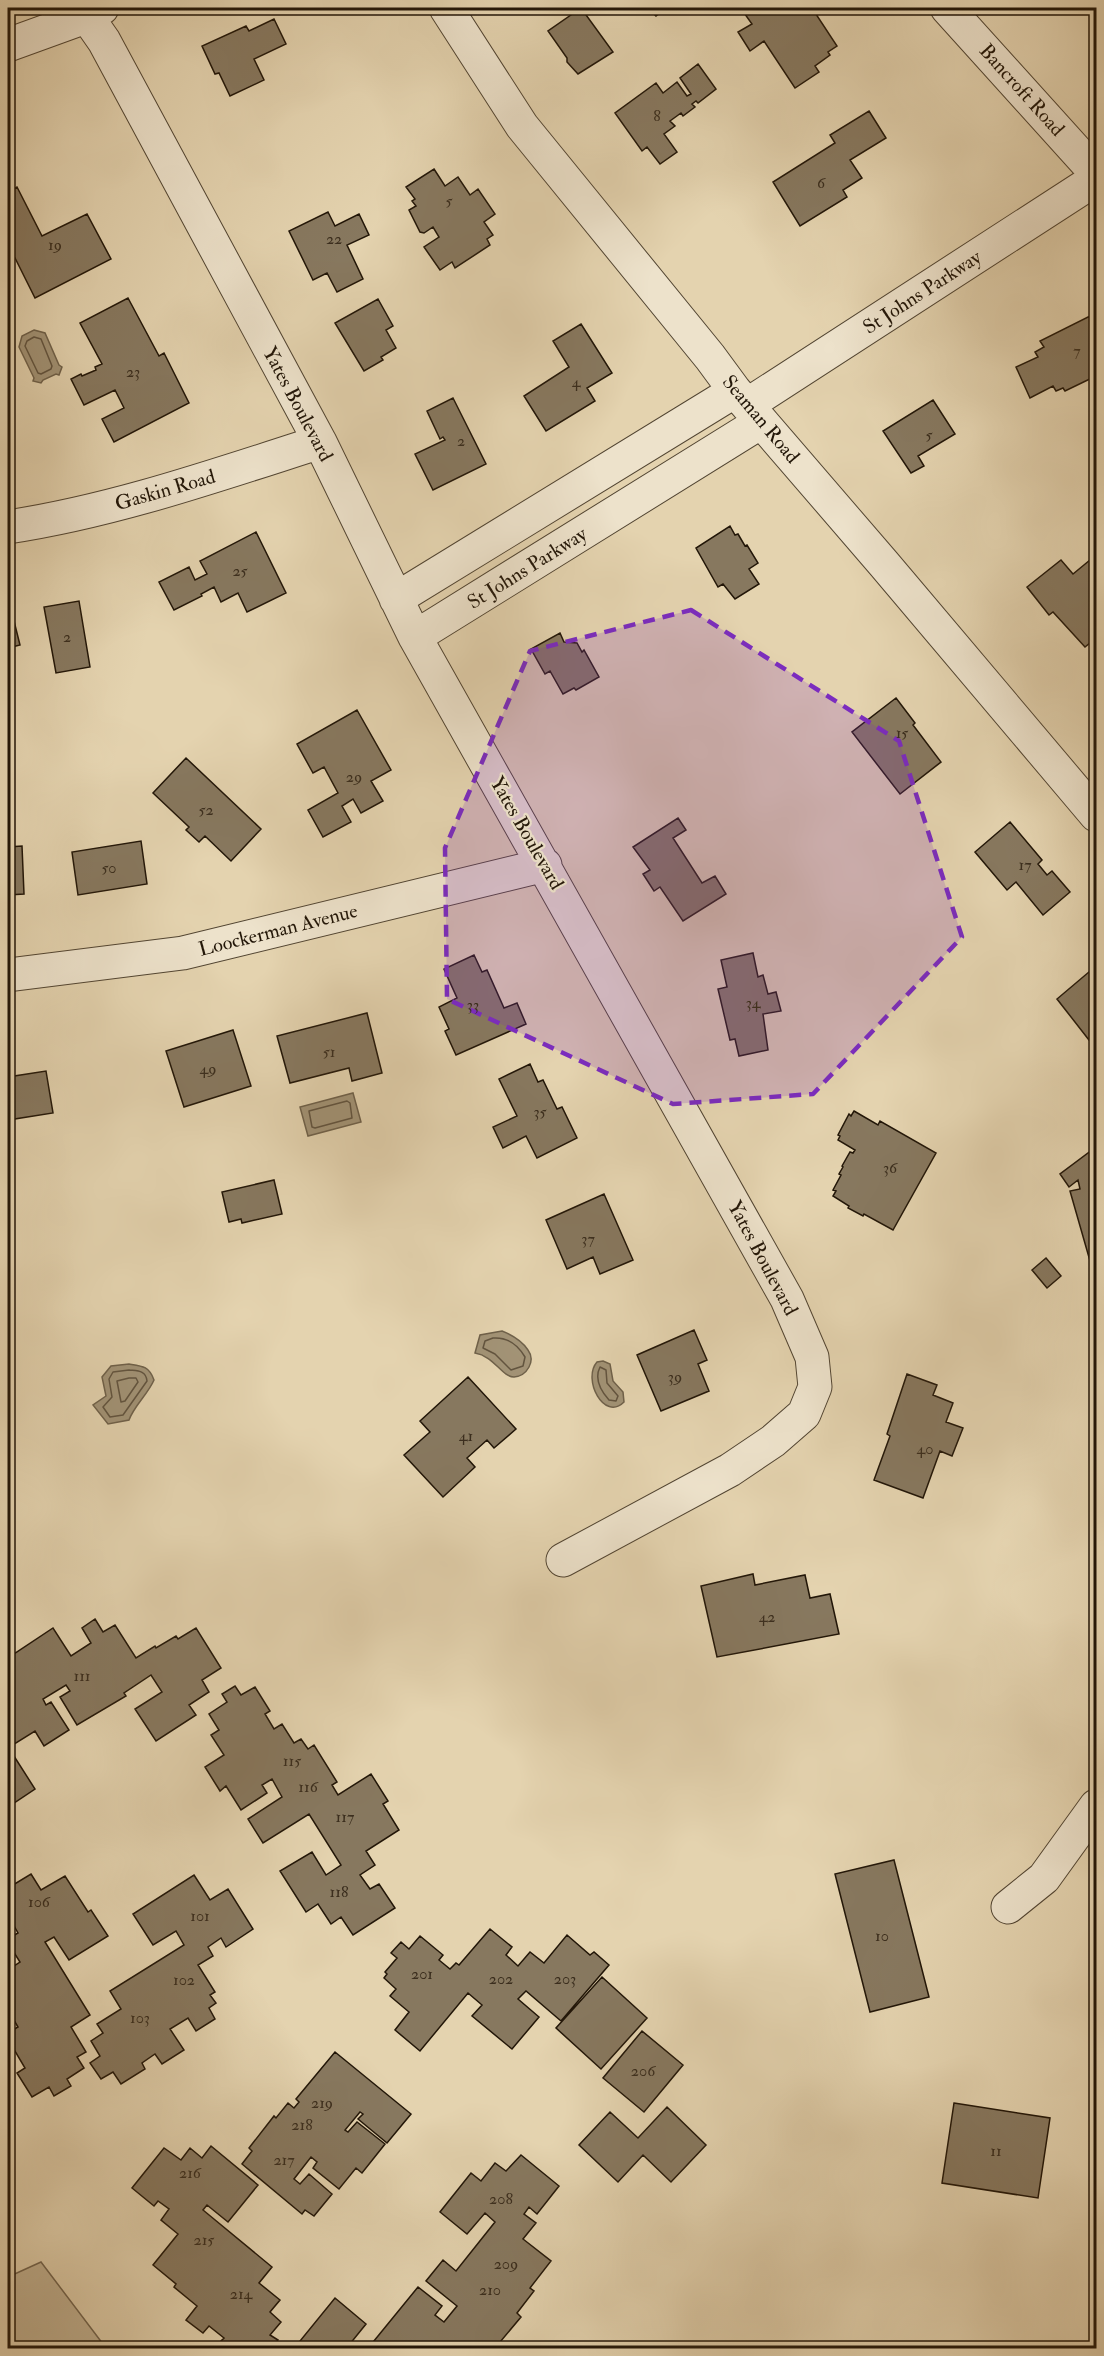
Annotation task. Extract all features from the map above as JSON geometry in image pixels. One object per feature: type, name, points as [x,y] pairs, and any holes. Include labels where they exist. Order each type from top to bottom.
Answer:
[{"type":"street","name":"Seaman Road","points":[[446,8],[522,126],[748,406],[885,564],[1096,816]]},
{"type":"street","name":"Bancroft Road","points":[[947,8],[1096,173]]},
{"type":"street","points":[[8,45],[90,10]]},
{"type":"street","name":"Yates Boulevard","points":[[90,10],[104,41],[320,442],[415,637],[787,1299],[812,1357],[815,1387],[804,1414],[773,1441],[730,1470],[563,1560]]},
{"type":"street","name":"St Johns Parkway","points":[[415,637],[748,406],[1096,179]]},
{"type":"street","name":"St Johns Parkway","points":[[396,599],[748,406]]},
{"type":"street","name":"Gaskin Road","points":[[8,527],[80,513],[186,485],[320,442]]},
{"type":"street","name":"Loockerman Avenue","points":[[8,975],[183,953],[545,865]]},
{"type":"street","points":[[1008,1907],[1044,1878],[1096,1806]]},
{"type":"highlighted area","points":[[691,610],[899,741],[962,937],[813,1094],[673,1104],[447,999],[445,848],[530,651]]},
{"type":"shaded area","points":[[41,2262],[106,2348],[8,2348],[8,2277]]},
{"type":"water","points":[[34,330],[45,333],[62,367],[59,375],[56,374],[41,383],[33,381],[34,378],[19,347],[22,336]]},
{"type":"water","points":[[353,1093],[361,1122],[308,1136],[300,1107]]},
{"type":"water","points":[[502,1331],[520,1341],[530,1354],[529,1367],[519,1376],[506,1374],[487,1358],[475,1353],[480,1335]]},
{"type":"water","points":[[603,1361],[610,1364],[613,1381],[623,1392],[624,1402],[616,1407],[609,1407],[603,1403],[594,1387],[593,1369],[597,1362]]},
{"type":"water","points":[[129,1364],[144,1368],[150,1372],[154,1380],[129,1420],[108,1424],[93,1405],[106,1396],[102,1377],[111,1366]]},
{"type":"building","points":[[581,8],[613,52],[578,74],[567,62],[567,58],[548,31]]},
{"type":"building","points":[[648,8],[666,8],[656,16]]},
{"type":"building","points":[[746,8],[788,8],[789,10],[812,8],[837,46],[828,52],[830,55],[815,66],[819,72],[795,88],[764,41],[750,51],[738,32],[752,24],[742,10]]},
{"type":"building","points":[[274,19],[286,44],[254,59],[264,80],[230,96],[219,73],[215,74],[202,46],[246,26],[249,31]]},
{"type":"building","points":[[698,64],[716,89],[698,103],[696,101],[692,104],[695,107],[683,116],[681,113],[670,121],[675,126],[664,134],[677,152],[660,164],[647,147],[642,151],[615,113],[656,83],[663,93],[677,82],[687,96],[691,94],[680,78]]},
{"type":"building","points":[[869,111],[886,138],[850,160],[862,178],[843,190],[847,197],[800,226],[773,182],[835,143],[830,135]]},
{"type":"building","points":[[434,169],[445,186],[458,177],[470,195],[478,189],[495,214],[484,222],[493,235],[487,239],[490,245],[455,268],[452,262],[440,270],[424,247],[439,237],[433,227],[424,233],[420,232],[409,210],[416,206],[412,201],[415,199],[406,187]]},
{"type":"building","points":[[17,187],[42,236],[87,214],[111,259],[35,298],[15,258],[11,260],[8,253],[8,192]]},
{"type":"building","points":[[328,212],[335,226],[359,214],[369,235],[347,245],[363,279],[337,292],[327,273],[313,280],[289,231]]},
{"type":"building","points":[[128,298],[159,356],[164,353],[189,403],[114,442],[102,419],[124,408],[115,390],[84,405],[71,379],[96,370],[95,367],[102,364],[80,323]]},
{"type":"building","points":[[378,299],[393,326],[386,330],[396,348],[381,357],[383,360],[364,371],[335,323]]},
{"type":"building","points":[[1090,316],[1096,325],[1096,376],[1065,391],[1063,388],[1056,391],[1053,386],[1030,398],[1016,367],[1038,357],[1035,352],[1044,347],[1040,341]]},
{"type":"building","points":[[581,324],[612,373],[587,388],[595,401],[546,431],[524,396],[569,367],[553,341]]},
{"type":"building","points":[[453,398],[486,464],[433,490],[415,454],[445,440],[443,437],[440,439],[427,411]]},
{"type":"building","points":[[933,400],[955,434],[918,456],[924,466],[911,473],[883,431]]},
{"type":"building","points":[[730,526],[735,535],[738,534],[745,546],[747,545],[758,563],[749,569],[759,584],[735,599],[723,584],[718,587],[696,548]]},
{"type":"building","points":[[256,532],[286,593],[247,612],[238,593],[221,602],[214,587],[201,594],[202,596],[174,610],[159,582],[189,567],[195,580],[207,574],[200,561]]},
{"type":"building","points":[[1096,555],[1096,594],[1093,598],[1096,602],[1096,638],[1085,647],[1053,612],[1049,615],[1027,587],[1061,560],[1073,574]]},
{"type":"building","points":[[79,601],[90,667],[56,673],[44,607]]},
{"type":"building","points":[[10,605],[20,645],[8,648],[8,606]]},
{"type":"building","points":[[560,633],[564,642],[577,643],[582,652],[584,650],[599,677],[576,690],[574,688],[563,694],[550,671],[545,674],[531,649]]},
{"type":"building","points":[[896,698],[941,762],[900,794],[852,732]]},
{"type":"building","points":[[357,710],[391,770],[371,781],[383,801],[361,813],[353,799],[342,806],[351,822],[323,837],[308,810],[338,793],[324,767],[313,773],[297,744]]},
{"type":"building","points":[[186,758],[261,829],[231,861],[205,836],[199,842],[186,830],[189,827],[153,793]]},
{"type":"building","points":[[678,818],[686,830],[673,838],[702,883],[715,876],[726,894],[683,921],[660,887],[654,891],[643,874],[650,870],[633,847]]},
{"type":"building","points":[[1010,822],[1042,860],[1038,864],[1047,875],[1052,871],[1070,892],[1043,915],[1016,882],[1007,890],[975,852]]},
{"type":"building","points":[[141,841],[147,884],[78,895],[72,852]]},
{"type":"building","points":[[22,846],[24,894],[8,895],[8,847]]},
{"type":"building","points":[[753,953],[758,977],[763,975],[768,994],[776,992],[781,1011],[763,1014],[768,1050],[739,1056],[735,1039],[730,1040],[718,989],[727,987],[721,960]]},
{"type":"building","points":[[474,955],[482,972],[487,970],[504,1008],[517,1003],[526,1024],[456,1055],[445,1031],[449,1029],[439,1007],[457,998],[444,969]]},
{"type":"building","points":[[1096,966],[1096,1049],[1057,999]]},
{"type":"building","points":[[367,1013],[382,1073],[352,1081],[349,1068],[290,1083],[277,1036]]},
{"type":"building","points":[[233,1030],[251,1086],[184,1107],[166,1051]]},
{"type":"building","points":[[530,1064],[538,1082],[543,1080],[557,1109],[562,1107],[577,1138],[537,1158],[526,1136],[503,1148],[493,1127],[517,1116],[499,1079]]},
{"type":"building","points":[[46,1071],[53,1113],[8,1120],[8,1077]]},
{"type":"building","points":[[854,1111],[878,1125],[880,1121],[936,1153],[893,1230],[848,1208],[849,1206],[833,1196],[842,1166],[850,1152],[853,1153],[855,1150],[838,1140],[840,1136],[838,1135],[849,1114],[851,1116]]},
{"type":"building","points":[[1096,1147],[1096,1260],[1090,1261],[1070,1191],[1080,1189],[1078,1180],[1069,1187],[1060,1174]]},
{"type":"building","points":[[274,1180],[282,1214],[242,1223],[241,1219],[229,1222],[222,1192]]},
{"type":"building","points":[[604,1194],[633,1260],[600,1274],[593,1257],[567,1269],[546,1220]]},
{"type":"building","points":[[1046,1258],[1061,1276],[1047,1288],[1032,1270]]},
{"type":"building","points":[[694,1330],[707,1360],[698,1364],[709,1391],[661,1411],[637,1355]]},
{"type":"building","points":[[907,1374],[937,1385],[933,1395],[953,1403],[946,1422],[963,1428],[952,1456],[940,1451],[923,1498],[874,1480],[890,1436],[887,1434]]},
{"type":"building","points":[[468,1377],[516,1429],[494,1448],[487,1440],[467,1458],[475,1467],[443,1497],[404,1455],[430,1432],[420,1421]]},
{"type":"building","points":[[753,1574],[755,1585],[805,1575],[810,1598],[830,1594],[839,1634],[717,1657],[701,1586]]},
{"type":"building","points":[[95,1619],[103,1632],[115,1625],[136,1658],[155,1646],[156,1648],[176,1636],[178,1639],[196,1628],[221,1668],[202,1680],[209,1692],[189,1705],[196,1715],[156,1741],[135,1709],[162,1692],[151,1675],[124,1693],[126,1696],[77,1725],[60,1697],[70,1691],[66,1685],[43,1699],[46,1705],[51,1702],[69,1730],[44,1746],[35,1731],[8,1748],[8,1658],[53,1628],[71,1656],[91,1643],[82,1628]]},
{"type":"building","points":[[235,1686],[241,1695],[255,1687],[270,1711],[265,1714],[274,1729],[282,1724],[294,1743],[301,1739],[308,1749],[314,1745],[337,1782],[332,1785],[338,1795],[371,1774],[388,1801],[383,1804],[399,1830],[366,1851],[375,1865],[360,1875],[370,1889],[379,1884],[395,1908],[353,1935],[341,1917],[331,1924],[318,1904],[306,1912],[280,1871],[312,1852],[326,1875],[341,1865],[309,1814],[263,1843],[248,1819],[282,1797],[272,1779],[262,1785],[267,1793],[241,1810],[226,1786],[220,1791],[205,1767],[224,1755],[211,1735],[219,1730],[209,1714],[227,1702],[222,1694]]},
{"type":"building","points":[[12,1753],[35,1789],[8,1807],[8,1756]]},
{"type":"building","points":[[894,1860],[929,1997],[870,2012],[835,1874]]},
{"type":"building","points":[[31,1874],[41,1890],[65,1876],[88,1912],[91,1910],[108,1936],[69,1960],[54,1937],[45,1942],[90,2015],[71,2027],[86,2052],[77,2057],[84,2068],[67,2079],[71,2086],[54,2096],[49,2087],[32,2097],[17,2073],[25,2068],[15,2051],[8,2056],[8,2033],[18,2027],[8,2010],[8,1970],[20,1962],[8,1943],[8,1939],[18,1933],[10,1919],[8,1921],[8,1888]]},
{"type":"building","points":[[194,1875],[210,1900],[228,1889],[253,1929],[226,1947],[221,1938],[208,1947],[213,1956],[198,1965],[215,1992],[210,1995],[216,2003],[209,2008],[215,2019],[196,2031],[188,2018],[170,2029],[184,2050],[162,2064],[155,2054],[142,2063],[145,2069],[121,2084],[113,2072],[101,2079],[90,2063],[100,2056],[91,2041],[103,2033],[97,2024],[121,2009],[110,1991],[184,1945],[176,1931],[153,1945],[133,1914]]},
{"type":"building","points":[[490,1929],[512,1947],[506,1955],[518,1966],[530,1952],[544,1963],[567,1935],[590,1955],[594,1952],[609,1965],[561,2021],[526,1991],[518,1999],[539,2017],[512,2049],[472,2016],[482,2005],[468,1993],[420,2051],[395,2030],[409,2012],[390,1996],[396,1989],[384,1978],[387,1974],[385,1972],[397,1958],[391,1953],[401,1942],[409,1949],[420,1936],[443,1955],[439,1960],[450,1969],[456,1963],[459,1965]]},
{"type":"building","points":[[602,1977],[647,2018],[601,2069],[556,2028]]},
{"type":"building","points":[[642,2031],[683,2065],[644,2112],[603,2078]]},
{"type":"building","points":[[335,2052],[411,2114],[387,2143],[358,2119],[363,2114],[360,2112],[345,2130],[348,2132],[357,2122],[385,2144],[362,2173],[356,2168],[339,2189],[313,2168],[317,2162],[311,2157],[294,2179],[300,2184],[309,2174],[332,2194],[314,2216],[305,2210],[302,2214],[242,2164],[252,2151],[249,2148],[274,2116],[276,2118],[288,2103],[294,2108],[299,2102],[296,2099]]},
{"type":"building","points":[[954,2103],[1050,2118],[1038,2198],[942,2183]]},
{"type":"building","points":[[667,2107],[706,2145],[671,2182],[643,2155],[618,2182],[579,2145],[610,2112],[638,2138]]},
{"type":"building","points":[[211,2146],[258,2185],[228,2222],[207,2205],[203,2210],[272,2267],[259,2283],[280,2300],[270,2312],[281,2322],[270,2335],[278,2340],[271,2348],[226,2348],[219,2343],[224,2338],[209,2326],[203,2333],[186,2320],[197,2306],[153,2265],[178,2234],[161,2220],[169,2209],[158,2201],[154,2206],[132,2188],[164,2148],[181,2160],[190,2148],[202,2158]]},
{"type":"building","points":[[521,2155],[559,2186],[537,2214],[529,2207],[524,2214],[536,2223],[523,2239],[551,2261],[530,2288],[534,2291],[517,2313],[521,2317],[495,2348],[369,2347],[418,2287],[442,2306],[435,2315],[444,2322],[457,2306],[426,2281],[443,2260],[456,2271],[495,2222],[485,2213],[467,2234],[440,2212],[471,2173],[481,2181],[495,2163],[506,2171]]},
{"type":"building","points":[[335,2298],[366,2324],[349,2345],[353,2348],[310,2348],[300,2341]]}]
